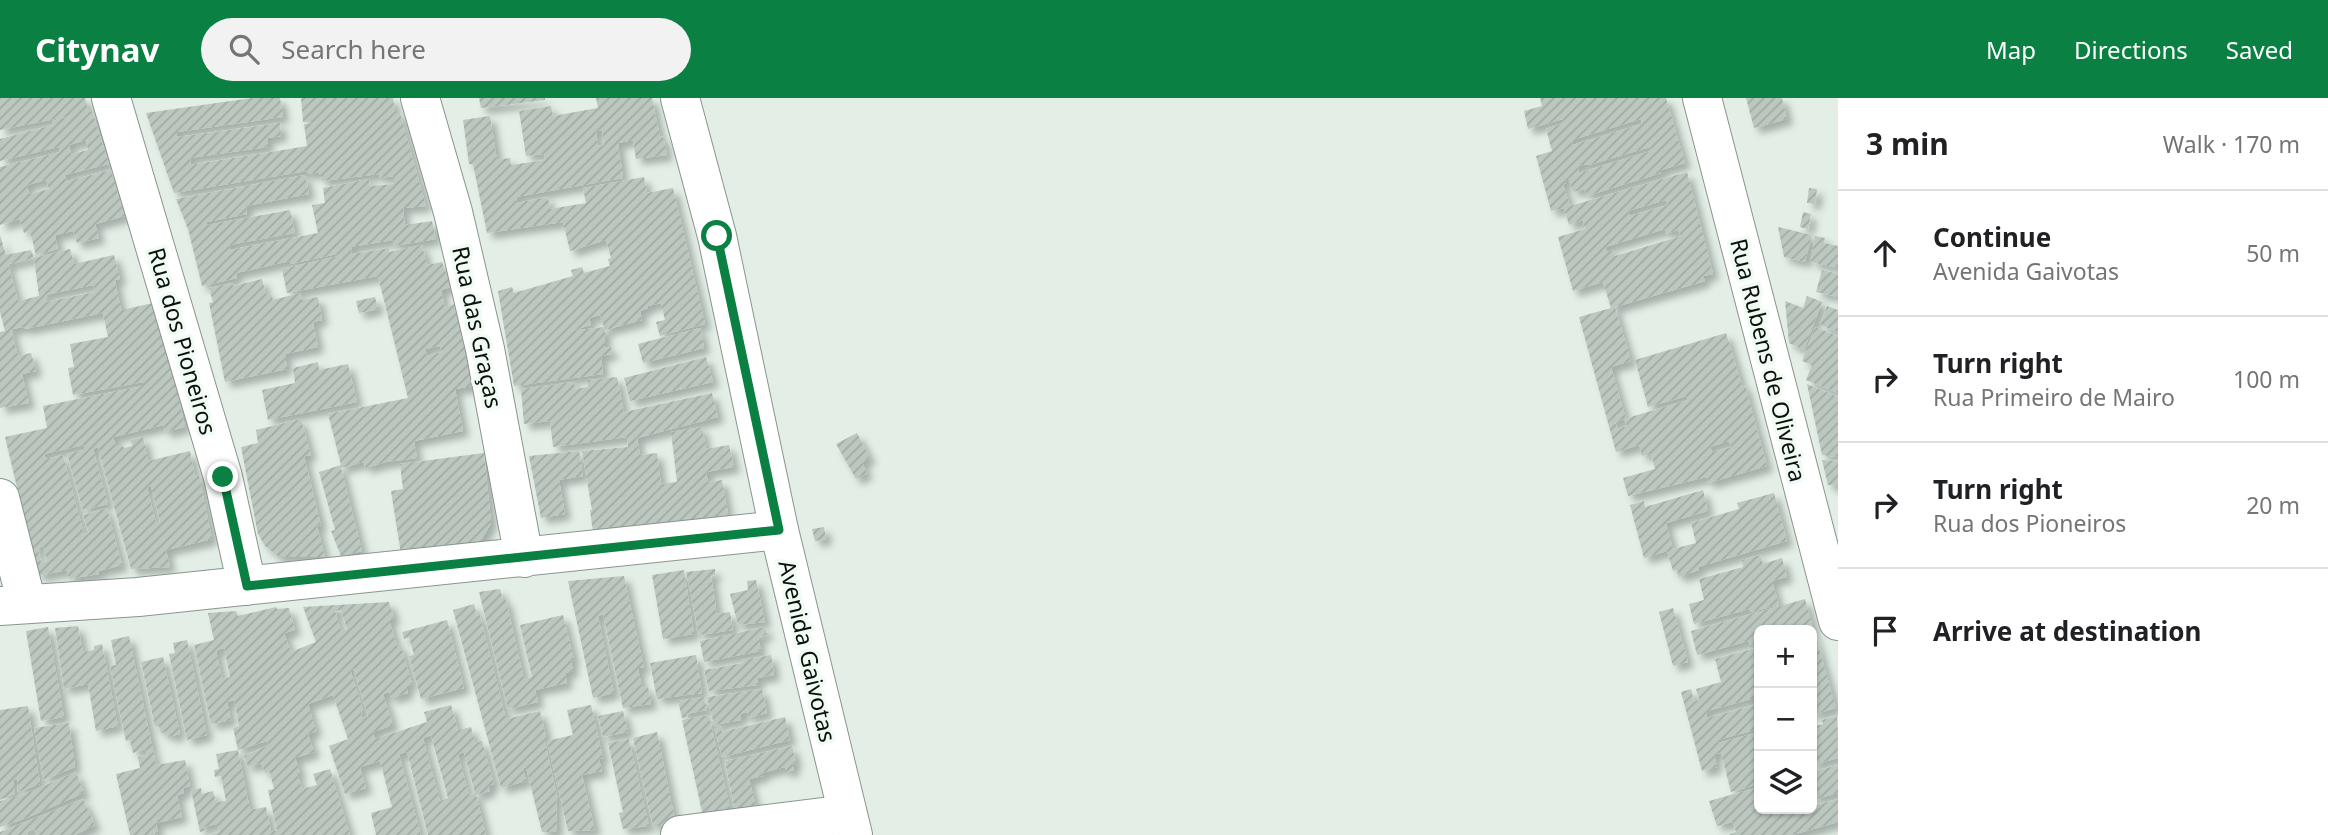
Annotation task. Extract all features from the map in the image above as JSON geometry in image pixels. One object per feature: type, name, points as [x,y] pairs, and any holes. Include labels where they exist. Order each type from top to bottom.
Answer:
[{"type":"street","name":"Rua dos Pioneiros","points":[[111,98],[223,477],[247,586]]},
{"type":"street","name":"Rua das Graças","points":[[420,98],[453,212],[482,337],[524,558]]},
{"type":"street","name":"Avenida Gaivotas","points":[[680,98],[717,236],[779,530],[850,824]]},
{"type":"street","name":"Rua Rubens de Oliveira","points":[[1702,98],[1838,621]]},
{"type":"street","points":[[0,498],[14,605],[247,586],[779,530]]},
{"type":"street","points":[[680,835],[850,824]]},
{"type":"building","points":[[0,98],[85,98],[89,112],[92,111],[109,164],[65,175],[67,181],[111,170],[125,216],[95,224],[99,238],[77,243],[73,231],[55,235],[58,249],[36,255],[30,231],[24,233],[20,219],[0,225],[0,167],[60,152],[59,147],[0,161],[0,139],[53,125],[52,121],[75,115],[0,130]],"holes":[[[86,140],[88,150],[71,154],[69,145]],[[46,180],[49,189],[29,194],[27,185]]]},
{"type":"building","points":[[252,98],[280,98],[283,117],[177,132],[177,137],[280,123],[281,136],[267,138],[268,147],[190,158],[191,165],[307,146],[304,124],[315,123],[303,122],[301,98],[393,98],[395,113],[400,113],[426,206],[403,208],[405,225],[432,221],[436,239],[394,246],[393,240],[351,247],[352,254],[389,248],[389,252],[422,245],[427,265],[442,262],[451,287],[441,290],[445,307],[454,304],[473,386],[455,389],[463,431],[414,441],[417,458],[365,468],[364,462],[341,468],[362,551],[341,556],[331,531],[335,530],[319,472],[341,465],[328,414],[408,398],[378,276],[287,293],[282,269],[338,256],[337,254],[236,273],[237,278],[202,286],[188,229],[176,199],[305,175],[309,194],[246,206],[247,214],[207,222],[207,225],[290,210],[295,233],[229,245],[230,250],[318,233],[312,205],[325,203],[323,188],[369,179],[370,186],[394,184],[394,176],[379,178],[379,174],[322,181],[319,172],[307,174],[307,171],[174,193],[146,113]],"holes":[[[440,346],[442,352],[427,356],[425,349]]]},
{"type":"building","points":[[479,98],[545,98],[545,100],[481,108]]},
{"type":"building","points":[[596,98],[652,98],[660,137],[663,136],[667,155],[636,159],[633,140],[618,143],[623,178],[516,197],[517,203],[548,197],[550,209],[586,203],[583,188],[644,177],[647,193],[673,188],[705,324],[660,336],[656,322],[665,320],[661,303],[648,306],[640,311],[642,320],[605,330],[605,348],[611,347],[612,354],[601,356],[603,374],[514,386],[498,291],[512,287],[514,293],[573,276],[571,270],[582,267],[584,273],[610,266],[608,259],[611,258],[606,240],[570,251],[563,222],[487,233],[473,164],[469,164],[463,120],[490,116],[497,160],[510,158],[511,165],[545,160],[544,154],[526,156],[519,111],[551,106],[553,116],[598,108]],"holes":[[[602,130],[604,145],[598,146],[596,131]],[[600,315],[604,327],[570,331],[591,325],[589,318]]]},
{"type":"building","points":[[1540,98],[1666,98],[1685,163],[1587,196],[1584,189],[1573,192],[1568,177],[1563,184],[1570,206],[1687,172],[1713,274],[1703,276],[1705,281],[1615,307],[1631,361],[1611,367],[1626,418],[1688,400],[1687,396],[1648,407],[1635,360],[1726,333],[1742,385],[1745,385],[1767,466],[1708,483],[1707,477],[1628,496],[1623,478],[1655,469],[1651,454],[1642,456],[1639,445],[1616,452],[1579,317],[1611,308],[1603,282],[1573,291],[1558,237],[1585,229],[1583,220],[1569,225],[1564,208],[1551,211],[1536,156],[1552,151],[1546,129],[1564,123],[1563,119],[1528,129],[1524,111],[1542,106]],"holes":[[[1641,119],[1642,124],[1573,145],[1572,140]],[[1650,147],[1651,151],[1579,173],[1578,166]],[[1666,200],[1668,205],[1630,216],[1628,211]],[[1665,229],[1666,234],[1678,230],[1681,236],[1615,256],[1613,250],[1607,252],[1605,247]],[[1624,419],[1627,426],[1617,429],[1615,422]],[[1729,441],[1731,447],[1712,452],[1710,447]]]},
{"type":"building","points":[[1746,98],[1782,98],[1787,119],[1754,128]]},
{"type":"building","points":[[1809,188],[1817,189],[1815,204],[1807,203]]},
{"type":"building","points":[[1803,212],[1811,214],[1808,229],[1800,227]]},
{"type":"building","points":[[1778,227],[1812,235],[1805,262],[1784,257]]},
{"type":"building","points":[[0,235],[6,255],[31,250],[34,258],[70,249],[74,264],[114,255],[120,279],[115,280],[121,310],[158,302],[185,427],[165,432],[164,425],[113,437],[116,447],[124,448],[132,446],[131,440],[143,437],[148,461],[190,451],[195,476],[199,475],[212,539],[166,550],[170,567],[131,569],[98,447],[93,449],[108,504],[83,510],[67,454],[84,450],[84,445],[44,454],[46,459],[63,455],[84,534],[89,533],[83,515],[107,508],[122,565],[99,571],[99,574],[69,579],[67,570],[38,576],[5,437],[47,428],[43,406],[143,386],[143,382],[73,395],[68,368],[74,367],[70,344],[108,337],[103,313],[25,329],[11,329],[18,356],[31,353],[36,371],[22,374],[29,403],[0,408],[0,332],[5,331],[0,312]],"holes":[[[34,258],[39,296],[18,301],[8,264]],[[93,285],[95,292],[46,302],[45,295]],[[151,486],[160,522],[156,523],[147,487]],[[43,546],[47,561],[41,563],[38,548]]]},
{"type":"building","points":[[1815,236],[1825,238],[1824,243],[1838,246],[1838,268],[1811,262]]},
{"type":"building","points":[[1822,270],[1838,274],[1838,297],[1816,292]]},
{"type":"building","points":[[262,279],[266,295],[271,294],[273,300],[300,293],[302,300],[318,297],[322,320],[313,322],[318,347],[285,354],[287,369],[225,382],[209,303],[213,302],[209,288]]},
{"type":"building","points":[[1807,296],[1822,302],[1804,350],[1789,343],[1785,301],[1803,308]]},
{"type":"building","points":[[375,297],[378,309],[359,313],[356,301]]},
{"type":"building","points":[[1827,306],[1838,310],[1838,332],[1820,325]]},
{"type":"building","points":[[1815,327],[1838,336],[1838,393],[1806,380],[1812,365],[1802,361]]},
{"type":"building","points":[[700,328],[704,348],[643,363],[638,344]]},
{"type":"building","points":[[706,357],[713,382],[630,401],[624,378]]},
{"type":"building","points":[[318,362],[319,370],[348,364],[357,402],[268,420],[262,390],[295,383],[293,368]]},
{"type":"building","points":[[617,377],[624,412],[712,393],[718,417],[637,438],[640,455],[657,453],[661,484],[677,482],[671,432],[702,427],[706,449],[729,445],[734,467],[706,472],[708,482],[722,480],[728,514],[714,521],[594,539],[582,451],[628,447],[627,437],[553,447],[550,421],[524,424],[521,389],[574,382],[575,389],[588,387],[588,380]]},
{"type":"building","points":[[1807,384],[1838,397],[1838,457],[1822,455]]},
{"type":"building","points":[[301,419],[311,455],[304,456],[321,525],[317,526],[325,557],[279,557],[265,546],[258,534],[241,447],[258,443],[256,430]]},
{"type":"building","points":[[857,433],[870,458],[862,462],[867,473],[856,479],[836,444]]},
{"type":"building","points":[[579,451],[583,476],[559,480],[565,514],[541,518],[529,456]]},
{"type":"building","points":[[484,453],[491,523],[477,547],[401,554],[391,491],[403,489],[400,464]]},
{"type":"building","points":[[1822,460],[1838,461],[1838,486],[1828,485]]},
{"type":"building","points":[[1703,490],[1708,511],[1666,523],[1673,549],[1696,543],[1691,523],[1739,509],[1737,503],[1774,493],[1787,541],[1698,567],[1699,570],[1679,577],[1677,570],[1673,571],[1667,551],[1644,558],[1630,505],[1644,501],[1645,507]]},
{"type":"building","points":[[824,527],[826,539],[815,541],[812,529]]},
{"type":"building","points":[[1760,555],[1763,564],[1782,558],[1787,577],[1772,581],[1779,605],[1751,612],[1750,609],[1694,624],[1689,604],[1704,600],[1699,579],[1743,567],[1742,560]]},
{"type":"building","points":[[715,569],[715,575],[711,576],[717,614],[730,612],[733,630],[699,635],[686,572]]},
{"type":"building","points":[[684,570],[694,634],[663,639],[652,575]]},
{"type":"building","points":[[624,576],[644,668],[638,668],[642,688],[648,687],[651,704],[623,708],[603,614],[598,616],[614,693],[593,698],[568,581]]},
{"type":"building","points":[[756,580],[765,622],[738,625],[730,594],[748,590],[747,581]]},
{"type":"building","points":[[500,589],[503,600],[506,600],[524,679],[532,677],[520,625],[563,615],[574,660],[571,661],[573,671],[565,673],[567,683],[535,690],[538,702],[508,709],[479,592]]},
{"type":"building","points":[[1805,599],[1812,625],[1754,625],[1754,644],[1750,645],[1749,641],[1697,655],[1691,631]]},
{"type":"building","points":[[389,602],[394,618],[389,620],[397,646],[401,645],[412,684],[406,686],[408,693],[391,698],[389,692],[383,694],[393,725],[373,732],[375,739],[427,722],[424,712],[451,705],[458,730],[471,727],[475,743],[482,741],[494,784],[488,786],[490,791],[476,795],[486,835],[428,835],[407,752],[399,754],[421,835],[376,835],[371,813],[392,807],[380,761],[360,767],[366,788],[345,794],[329,746],[348,739],[333,695],[308,704],[316,731],[308,734],[314,752],[295,758],[302,789],[317,785],[313,774],[330,769],[350,835],[210,835],[219,832],[217,824],[204,827],[204,831],[200,832],[191,790],[201,788],[202,794],[213,791],[216,802],[226,801],[221,776],[215,777],[214,770],[219,769],[216,754],[238,750],[233,728],[239,726],[234,700],[227,702],[231,720],[211,724],[194,645],[214,640],[208,613],[236,611],[238,616],[276,607],[289,608],[295,630],[284,633],[291,652],[316,642],[303,607]],"holes":[[[341,610],[347,629],[341,631],[335,611]],[[224,648],[230,677],[222,679],[216,650]],[[353,668],[368,716],[362,718],[363,710],[350,669]],[[431,735],[448,798],[440,801],[423,738]],[[267,741],[269,745],[244,756],[248,767],[261,763],[265,773],[270,772],[274,789],[268,790],[277,831],[271,831],[266,807],[250,810],[238,750]],[[464,752],[475,793],[469,795],[458,754]]]},
{"type":"building","points":[[474,604],[477,616],[480,615],[506,719],[540,711],[558,800],[557,832],[542,832],[526,767],[523,768],[526,781],[501,788],[453,610]]},
{"type":"building","points":[[1673,608],[1688,662],[1673,666],[1659,612]]},
{"type":"building","points":[[447,620],[464,688],[421,699],[409,656],[414,655],[409,637],[404,639],[402,632]]},
{"type":"building","points":[[78,626],[83,652],[94,650],[94,646],[102,644],[118,726],[96,731],[88,684],[64,689],[55,628]]},
{"type":"building","points":[[48,627],[64,717],[41,721],[26,631]]},
{"type":"building","points":[[765,627],[767,635],[758,637],[761,651],[704,662],[700,641]]},
{"type":"building","points":[[129,636],[156,765],[185,760],[190,786],[183,788],[184,793],[177,795],[182,817],[156,823],[158,834],[154,835],[130,835],[116,774],[140,768],[138,757],[147,755],[146,749],[133,753],[130,740],[126,741],[110,666],[116,665],[111,640]]},
{"type":"building","points":[[187,640],[207,735],[187,740],[169,654],[175,653],[173,643]]},
{"type":"building","points":[[1817,641],[1836,708],[1817,714]]},
{"type":"building","points":[[1754,648],[1754,698],[1707,711],[1706,714],[1707,718],[1754,705],[1754,730],[1717,740],[1718,743],[1754,733],[1754,785],[1731,792],[1721,753],[1714,754],[1717,767],[1702,771],[1681,692],[1691,689],[1694,701],[1699,700],[1696,689],[1721,682],[1715,659]]},
{"type":"building","points":[[696,655],[702,693],[657,699],[650,663]]},
{"type":"building","points":[[771,655],[774,675],[757,678],[758,685],[709,691],[704,670]]},
{"type":"building","points":[[163,657],[180,734],[168,737],[167,732],[161,733],[159,726],[155,727],[141,662]]},
{"type":"building","points":[[762,689],[767,713],[748,718],[747,712],[740,714],[741,720],[714,725],[707,697]]},
{"type":"building","points":[[704,697],[707,710],[686,714],[688,717],[682,718],[678,701]]},
{"type":"building","points":[[591,705],[603,758],[599,759],[602,771],[582,775],[595,830],[568,831],[547,741],[573,735],[567,710]]},
{"type":"building","points":[[28,706],[40,784],[18,792],[17,780],[13,780],[15,794],[0,800],[0,710]]},
{"type":"building","points":[[623,711],[628,732],[603,737],[598,716]]},
{"type":"building","points":[[709,715],[732,817],[704,821],[682,720]]},
{"type":"building","points":[[1837,716],[1838,758],[1817,764],[1817,726],[1823,724],[1822,720]]},
{"type":"building","points":[[785,717],[790,740],[722,757],[714,727],[720,726],[722,732]]},
{"type":"building","points":[[69,723],[75,767],[44,780],[34,728]]},
{"type":"building","points":[[657,732],[676,825],[653,826],[633,738]]},
{"type":"building","points":[[629,739],[649,826],[623,829],[619,813],[623,812],[608,743]]},
{"type":"building","points":[[792,746],[796,763],[792,764],[794,770],[785,772],[785,767],[749,779],[757,811],[736,816],[725,761]]},
{"type":"building","points":[[1838,765],[1838,793],[1817,799],[1817,771]]},
{"type":"building","points":[[76,772],[84,793],[0,827],[0,801],[22,795]]},
{"type":"building","points":[[1754,788],[1754,814],[1817,814],[1817,805],[1838,799],[1838,822],[1792,835],[1728,835],[1736,832],[1733,822],[1717,826],[1709,801]]},
{"type":"building","points":[[83,799],[95,825],[75,835],[37,835],[34,828],[27,832],[28,835],[0,835],[0,832]]},
{"type":"route","points":[[223,477],[247,586],[779,530],[717,236]]}]
